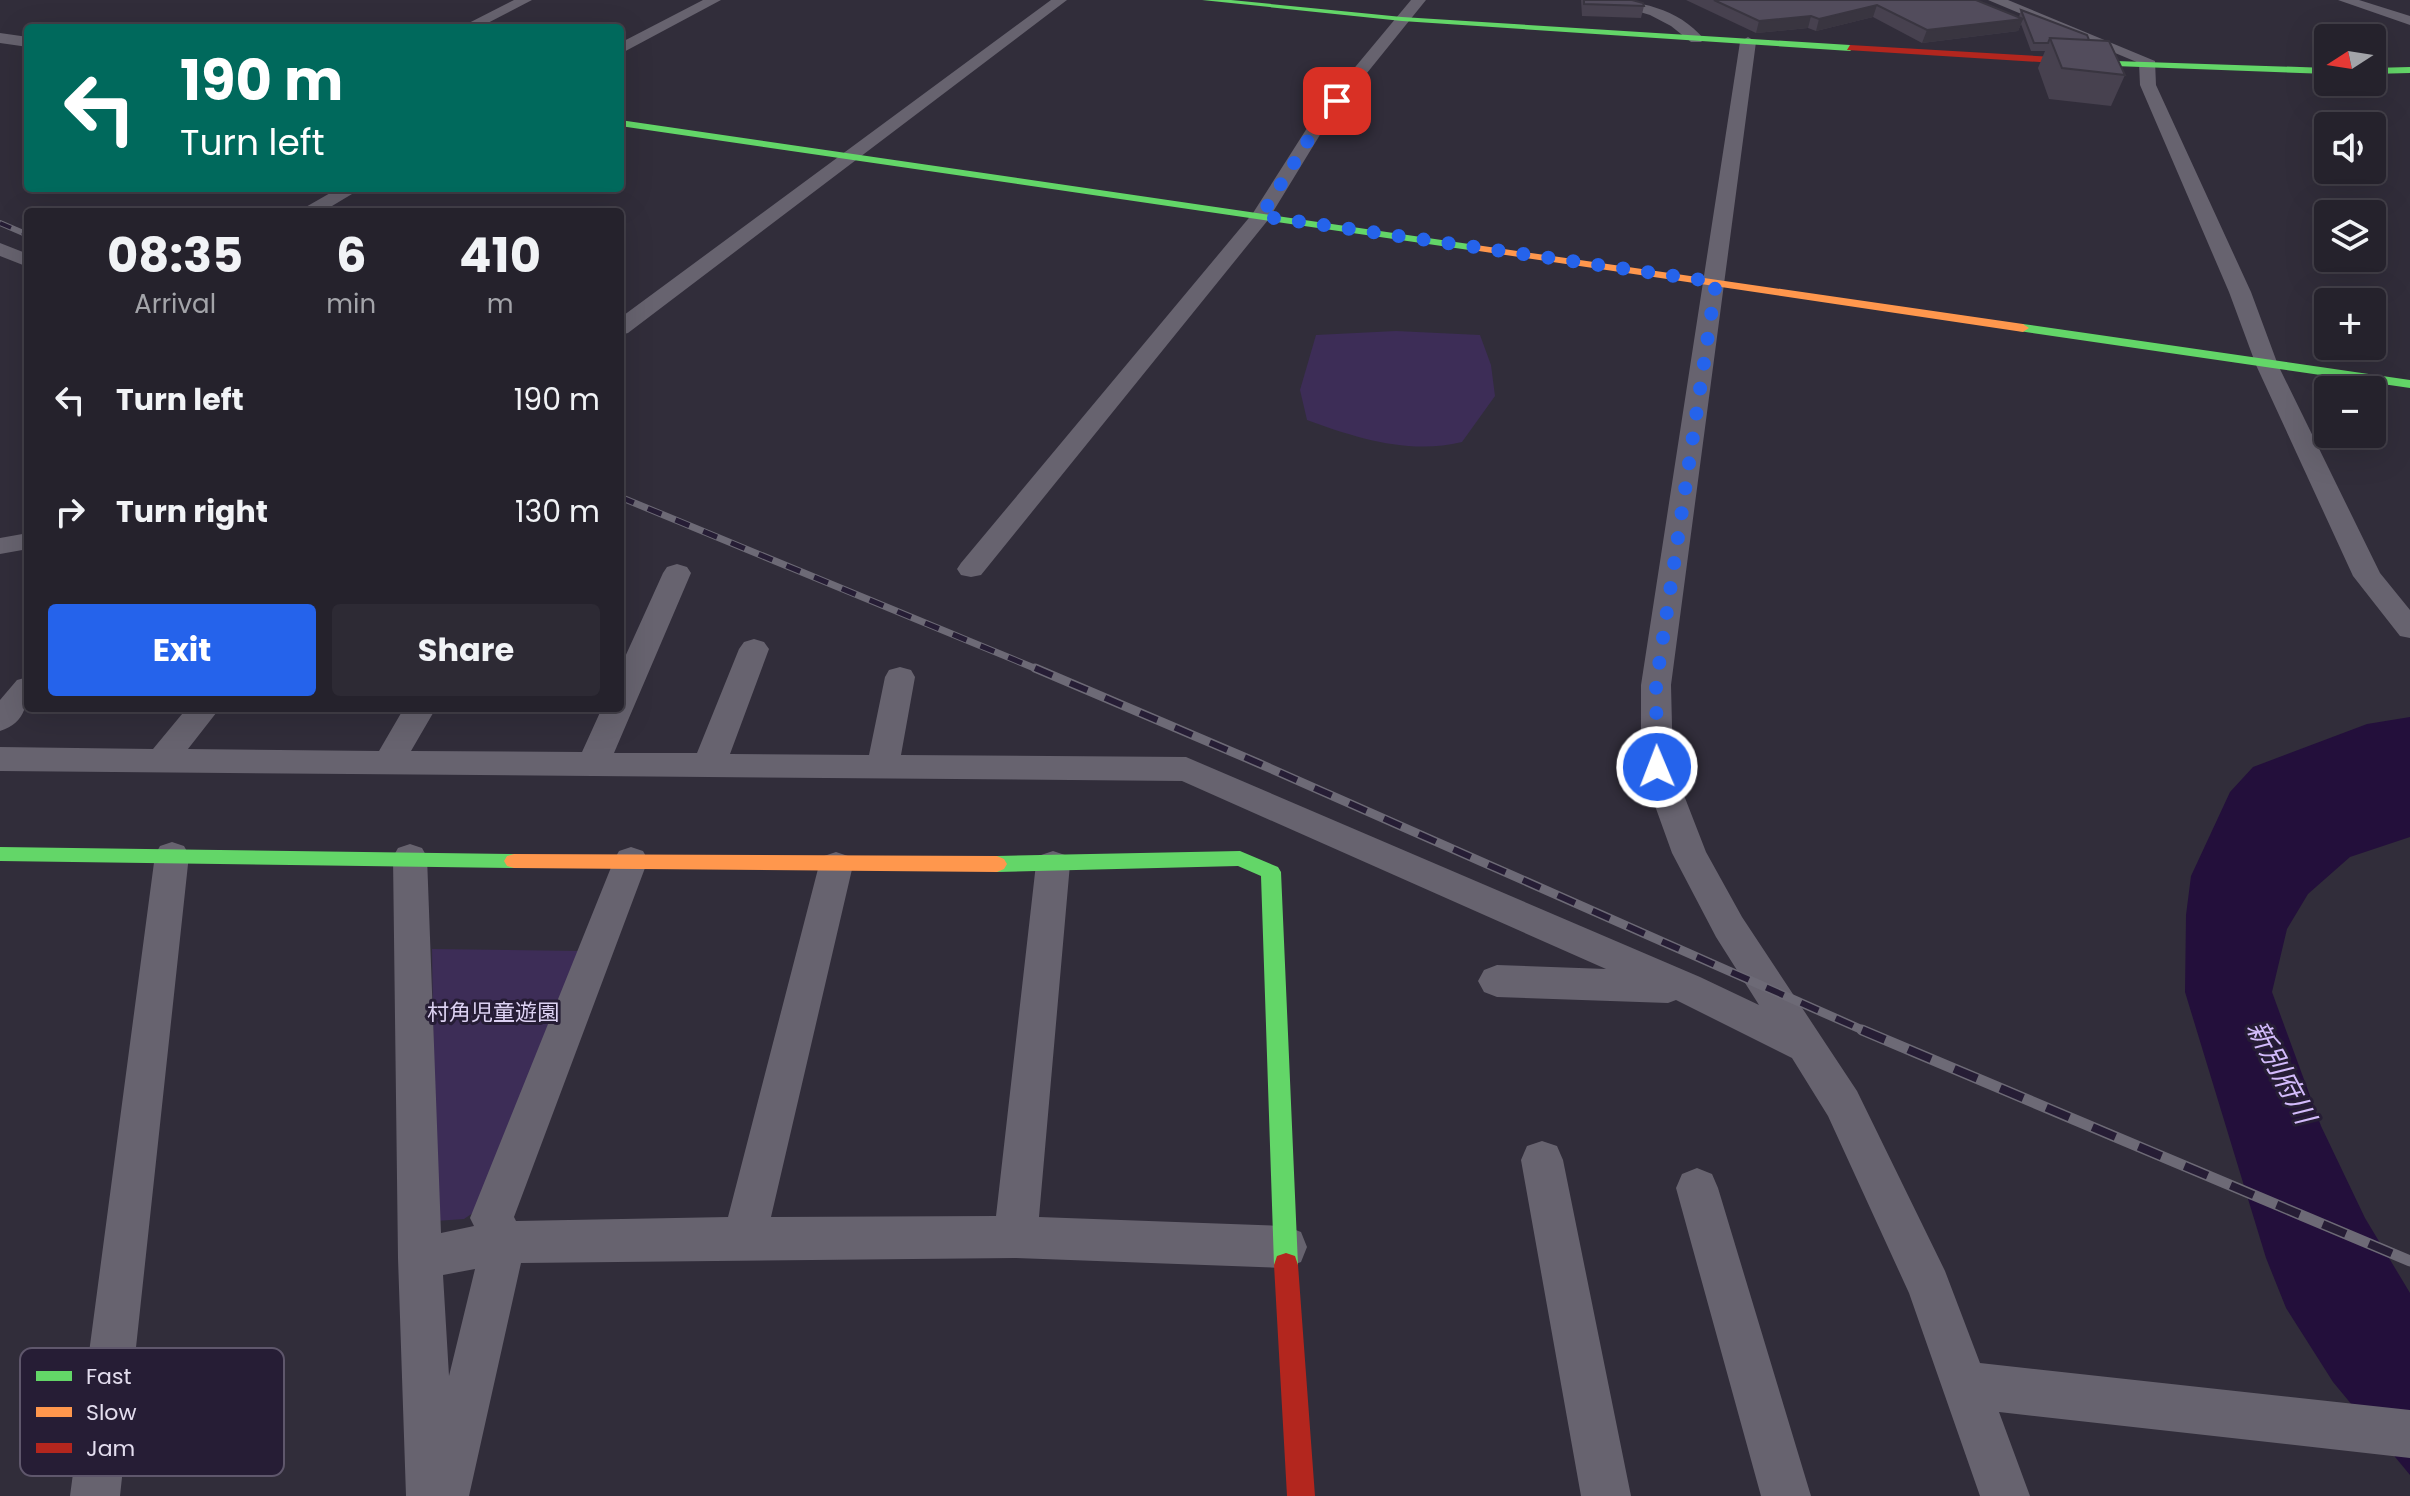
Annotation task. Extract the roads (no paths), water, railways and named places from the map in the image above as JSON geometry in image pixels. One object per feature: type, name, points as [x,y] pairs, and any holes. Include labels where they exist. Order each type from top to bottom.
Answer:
[{"type":"street","points":[[474,24],[525,0]]},
{"type":"street","points":[[624,47],[714,0]]},
{"type":"street","points":[[624,325],[1060,0]]},
{"type":"street","points":[[1206,0],[1402,19],[1696,39],[2148,66],[2314,71]]},
{"type":"street","points":[[971,569],[1261,216],[1322,118],[1419,0]]},
{"type":"street","points":[[1607,0],[1649,10],[1684,26],[1696,39]]},
{"type":"street","points":[[1995,0],[2147,61],[2148,85],[2240,292],[2267,365],[2367,576],[2410,629]]},
{"type":"street","points":[[2345,0],[2410,21]]},
{"type":"street","points":[[0,38],[24,41]]},
{"type":"street","points":[[1748,42],[1656,685],[1657,767],[1689,853],[1729,927],[1843,1104],[1887,1194],[1929,1287],[2005,1496]]},
{"type":"street","points":[[2386,71],[2410,70]]},
{"type":"street","points":[[624,124],[2410,384]]},
{"type":"street","points":[[315,208],[345,192]]},
{"type":"street","points":[[0,249],[24,259]]},
{"type":"street","points":[[0,546],[24,542]]},
{"type":"street","points":[[624,693],[677,573]]},
{"type":"street","points":[[709,765],[754,649]]},
{"type":"street","points":[[883,766],[900,677]]},
{"type":"street","points":[[0,720],[24,692]]},
{"type":"street","points":[[162,760],[201,712]]},
{"type":"street","points":[[388,762],[418,712]]},
{"type":"street","points":[[593,764],[616,712]]},
{"type":"street","points":[[0,759],[1186,769],[1687,988],[1805,1046]]},
{"type":"street","points":[[0,854],[836,865],[1053,864],[1240,858],[1271,872],[1285,1247],[1301,1496]]},
{"type":"street","points":[[113,1348],[172,855]]},
{"type":"street","points":[[410,857],[420,1258],[431,1496]]},
{"type":"street","points":[[444,1496],[504,1242],[492,1218],[631,860]]},
{"type":"street","points":[[1015,1237],[1053,864]]},
{"type":"street","points":[[744,1238],[836,865]]},
{"type":"street","points":[[1497,981],[1687,988]]},
{"type":"street","points":[[1542,1160],[1606,1496]]},
{"type":"street","points":[[1697,1188],[1786,1496]]},
{"type":"street","points":[[420,1258],[504,1242],[744,1238],[1015,1237],[1285,1247]]},
{"type":"street","points":[[1964,1385],[2410,1434]]},
{"type":"street","points":[[95,1496],[97,1476]]},
{"type":"water","name":"新別府川","points":[[2410,717],[2410,837],[2350,857],[2308,894],[2287,929],[2272,992],[2321,1126],[2365,1218],[2410,1293],[2410,1475],[2333,1382],[2286,1308],[2266,1258],[2185,992],[2186,915],[2191,876],[2230,792],[2253,767],[2367,724]]},
{"type":"railway","points":[[0,223],[24,233]]},
{"type":"railway","points":[[624,499],[1039,670]]},
{"type":"railway","points":[[1035,668],[1867,1032]]},
{"type":"railway","points":[[1862,1030],[2410,1261]]},
{"type":"park label","name":"村角児童遊園","points":[[493,1012]]}]
